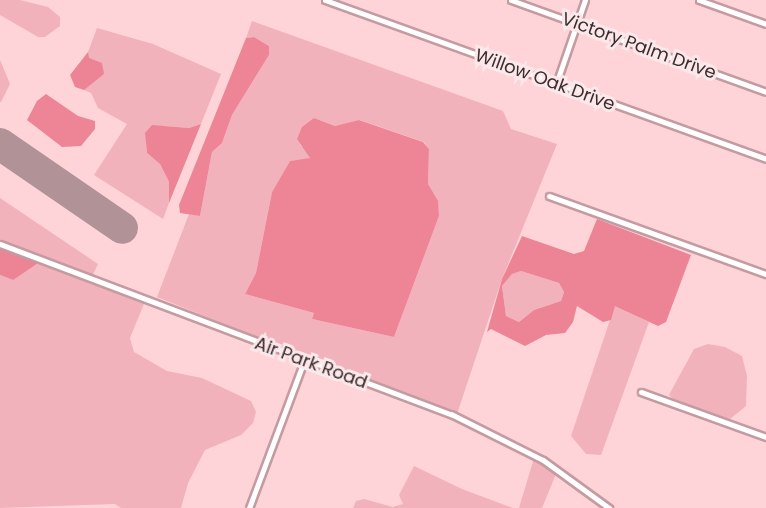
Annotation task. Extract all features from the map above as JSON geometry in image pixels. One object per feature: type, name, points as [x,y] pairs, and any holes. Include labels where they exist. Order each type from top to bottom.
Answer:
[{"type":"street","name":"Willow Oak Drive","points":[[325,0],[766,159]]},
{"type":"street","name":"Victory Palm Drive","points":[[511,0],[766,92]]},
{"type":"street","points":[[556,84],[585,0]]},
{"type":"street","points":[[699,0],[766,24]]},
{"type":"street","points":[[549,196],[766,274]]},
{"type":"street","name":"Air Park Road","points":[[0,244],[304,361],[451,414],[543,460],[609,508]]},
{"type":"street","points":[[249,508],[304,361]]},
{"type":"street","points":[[641,392],[766,437]]},
{"type":"shaded area","points":[[0,0],[20,0],[48,7],[60,17],[60,26],[45,37],[38,37],[0,15]]},
{"type":"shaded area","points":[[252,21],[503,111],[511,129],[557,144],[502,279],[456,417],[157,297],[189,214],[200,216],[212,152],[222,143],[232,115],[269,55],[269,46],[254,37],[246,38]],"holes":[[[314,118],[335,126],[360,120],[424,142],[429,149],[428,184],[437,201],[439,216],[394,337],[312,319],[314,313],[245,294],[256,273],[272,192],[290,161],[310,159],[307,150],[300,145]]]},
{"type":"shaded area","points":[[97,28],[153,44],[221,74],[201,124],[189,128],[165,126],[146,143],[147,153],[160,164],[169,182],[169,203],[163,219],[94,175],[127,124],[98,108],[91,93],[84,90],[88,52]]},
{"type":"shaded area","points":[[254,37],[269,46],[269,55],[232,115],[222,143],[212,152],[200,216],[180,213],[179,205],[246,38]]},
{"type":"shaded area","points":[[88,52],[89,58],[102,63],[104,74],[84,90],[75,87],[70,75]]},
{"type":"shaded area","points":[[0,60],[10,84],[1,102],[0,102]]},
{"type":"shaded area","points":[[46,94],[78,116],[95,121],[95,129],[81,146],[62,147],[27,120],[37,101]]},
{"type":"shaded area","points":[[314,118],[335,126],[359,120],[423,142],[429,149],[428,184],[438,201],[439,216],[394,337],[312,319],[314,313],[245,294],[256,273],[272,192],[290,161],[310,158],[297,139],[302,127]]},
{"type":"shaded area","points":[[201,124],[169,203],[169,182],[160,164],[147,153],[145,133],[152,125],[189,128]]},
{"type":"shaded area","points":[[0,198],[98,264],[91,279],[146,299],[130,338],[134,352],[167,371],[202,378],[251,401],[256,412],[253,423],[241,435],[205,450],[188,483],[181,508],[121,508],[115,504],[0,508],[0,275],[13,280],[0,246]]},
{"type":"shaded area","points":[[597,219],[691,255],[666,322],[658,326],[615,306],[611,320],[603,322],[577,306],[573,322],[565,333],[546,335],[525,346],[491,329],[487,332],[502,279],[522,236],[574,254],[584,251]],"holes":[[[521,271],[559,283],[564,292],[561,301],[534,310],[519,322],[506,316],[502,286],[512,274]]]},
{"type":"shaded area","points":[[0,246],[41,261],[13,280],[0,275]]},
{"type":"shaded area","points":[[521,271],[559,283],[564,292],[561,301],[534,310],[519,322],[506,316],[502,286],[512,274]]},
{"type":"shaded area","points":[[615,305],[649,322],[601,455],[586,454],[571,436]]},
{"type":"shaded area","points":[[708,344],[725,347],[742,356],[747,376],[746,406],[730,419],[683,411],[669,395],[694,349]]},
{"type":"shaded area","points":[[534,458],[556,474],[542,508],[519,508]]},
{"type":"shaded area","points":[[414,466],[462,489],[513,508],[353,508],[356,501],[364,499],[393,507],[403,504],[399,495]]},
{"type":"runway","points":[[0,144],[122,228]]}]
